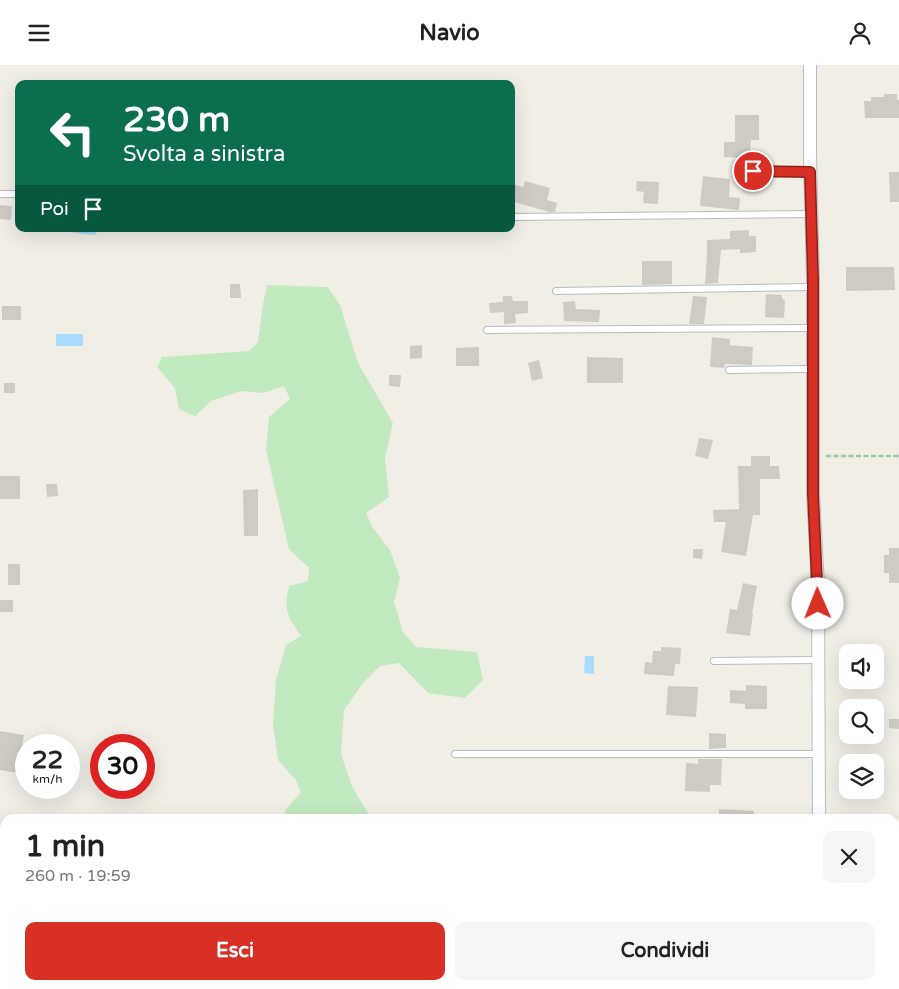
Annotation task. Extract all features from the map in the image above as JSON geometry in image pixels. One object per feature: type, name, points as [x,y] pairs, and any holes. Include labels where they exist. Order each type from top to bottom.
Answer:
[{"type":"street","points":[[810,65],[813,494],[818,585],[819,814]]},
{"type":"lane","points":[[753,171],[810,172]]},
{"type":"lane","points":[[0,194],[15,194]]},
{"type":"lane","points":[[515,217],[811,214]]},
{"type":"lane","points":[[556,291],[813,287]]},
{"type":"lane","points":[[487,330],[812,328]]},
{"type":"lane","points":[[729,370],[813,369]]},
{"type":"lane","points":[[714,661],[818,660]]},
{"type":"lane","points":[[455,754],[819,754]]},
{"type":"path","points":[[813,456],[899,456]]},
{"type":"green space","points":[[267,285],[328,287],[340,305],[358,363],[393,423],[385,458],[389,497],[366,513],[373,528],[390,550],[400,578],[394,602],[403,632],[416,647],[477,652],[483,680],[465,698],[428,693],[399,663],[380,666],[363,683],[344,710],[341,754],[352,786],[368,814],[285,814],[285,811],[301,792],[295,779],[278,760],[273,724],[276,680],[286,645],[301,636],[288,613],[287,595],[289,586],[308,581],[309,568],[289,549],[266,450],[269,417],[290,399],[284,386],[263,393],[241,391],[211,401],[195,416],[179,409],[175,388],[157,367],[162,357],[249,351],[258,342]]},
{"type":"water","points":[[73,232],[96,232],[96,235]]},
{"type":"water","points":[[56,334],[83,334],[83,346],[56,346]]},
{"type":"water","points":[[585,656],[594,656],[594,674],[584,673]]},
{"type":"building","points":[[884,94],[897,94],[899,118],[865,118],[864,101],[871,101],[871,97],[884,97]]},
{"type":"building","points":[[735,115],[759,115],[759,140],[751,140],[750,158],[724,157],[724,142],[735,142]]},
{"type":"building","points":[[889,172],[899,172],[899,202],[890,202]]},
{"type":"building","points":[[703,176],[730,179],[729,197],[740,198],[739,210],[700,206]]},
{"type":"building","points":[[525,181],[550,188],[547,200],[557,203],[555,212],[515,202],[515,185],[523,187]]},
{"type":"building","points":[[637,181],[659,182],[658,204],[643,203],[644,192],[636,191]]},
{"type":"building","points":[[0,205],[12,206],[11,220],[0,219]]},
{"type":"building","points":[[749,230],[749,236],[756,236],[756,252],[740,253],[740,249],[721,250],[718,283],[705,284],[707,240],[730,239],[730,231]]},
{"type":"building","points":[[642,261],[672,261],[672,284],[642,285]]},
{"type":"building","points":[[846,267],[894,267],[895,290],[846,291]]},
{"type":"building","points":[[230,284],[240,284],[241,298],[230,298]]},
{"type":"building","points":[[766,294],[782,295],[782,299],[785,300],[784,318],[765,317]]},
{"type":"building","points":[[503,296],[512,296],[513,301],[528,301],[528,313],[515,314],[516,323],[504,324],[504,312],[490,313],[489,303],[503,302]]},
{"type":"building","points":[[693,296],[707,297],[704,324],[689,324]]},
{"type":"building","points":[[575,301],[576,309],[600,310],[599,322],[564,321],[563,302]]},
{"type":"building","points":[[2,306],[21,306],[21,320],[2,320]]},
{"type":"building","points":[[712,337],[730,339],[730,345],[753,347],[752,365],[725,364],[724,368],[710,367]]},
{"type":"building","points":[[422,345],[422,358],[410,359],[410,346]]},
{"type":"building","points":[[479,347],[479,366],[456,366],[456,348]]},
{"type":"building","points":[[587,357],[623,358],[623,383],[587,383]]},
{"type":"building","points":[[539,360],[543,378],[532,381],[528,363]]},
{"type":"building","points":[[389,375],[401,375],[400,387],[389,386]]},
{"type":"building","points":[[4,383],[15,383],[15,393],[4,393]]},
{"type":"building","points":[[699,438],[713,440],[708,459],[695,456]]},
{"type":"building","points":[[751,456],[770,456],[770,466],[779,466],[780,479],[760,479],[760,515],[753,515],[746,556],[721,552],[726,522],[714,522],[713,510],[739,509],[738,466],[751,466]]},
{"type":"building","points":[[0,476],[20,476],[20,499],[0,499]]},
{"type":"building","points":[[46,484],[57,484],[58,496],[47,497]]},
{"type":"building","points":[[258,489],[258,536],[244,536],[243,490]]},
{"type":"building","points":[[889,548],[899,548],[899,583],[889,583],[889,573],[884,573],[884,555],[889,555]]},
{"type":"building","points":[[693,549],[703,549],[702,559],[693,558]]},
{"type":"building","points":[[8,564],[20,564],[20,585],[8,585]]},
{"type":"building","points":[[743,583],[757,586],[750,636],[726,633],[730,609],[737,610]]},
{"type":"building","points":[[0,600],[13,600],[13,612],[0,612]]},
{"type":"building","points":[[661,647],[681,648],[680,664],[675,664],[674,676],[644,674],[645,662],[652,663],[653,651],[661,651]]},
{"type":"building","points":[[746,685],[767,686],[767,709],[745,709],[745,704],[730,703],[730,690],[746,691]]},
{"type":"building","points":[[668,686],[698,687],[696,717],[666,715]]},
{"type":"building","points":[[889,719],[899,719],[899,729],[889,728]]},
{"type":"building","points":[[0,731],[18,734],[15,734],[15,773],[0,770]]},
{"type":"building","points":[[709,733],[726,734],[726,748],[709,749]]},
{"type":"building","points":[[698,759],[722,759],[721,785],[710,785],[710,792],[685,791],[686,763],[698,764]]},
{"type":"building","points":[[719,809],[754,811],[754,814],[719,814]]},
{"type":"route","points":[[753,171],[810,172],[813,280],[813,494],[818,604]]}]
